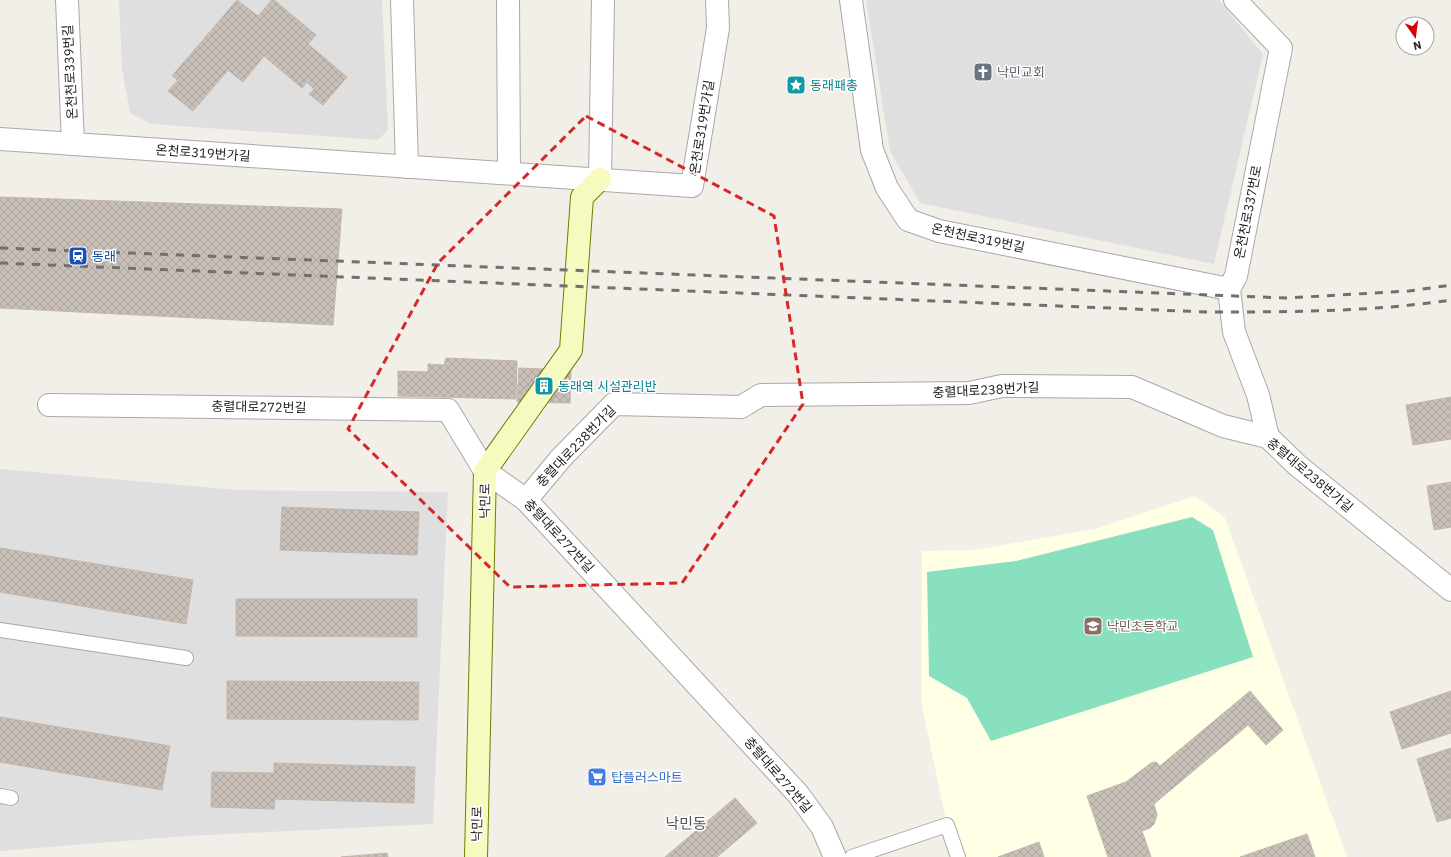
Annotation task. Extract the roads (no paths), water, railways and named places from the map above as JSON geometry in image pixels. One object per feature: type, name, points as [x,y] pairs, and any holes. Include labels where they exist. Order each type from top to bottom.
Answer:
[{"type":"main road","name":"낙민로","points":[[476,857],[485,471],[571,350],[582,197],[600,179]]},
{"type":"street","name":"온천천로339번길","points":[[67,0],[74,144]]},
{"type":"street","points":[[402,0],[407,167]]},
{"type":"street","points":[[508,0],[509,173]]},
{"type":"street","points":[[600,179],[603,0]]},
{"type":"street","name":"온천로319번가길","points":[[0,139],[692,186],[718,28],[717,0]]},
{"type":"street","name":"온천천로319번길","points":[[851,0],[872,150],[887,188],[908,220],[939,231],[1228,289]]},
{"type":"street","name":"온천천로337번로","points":[[1228,289],[1236,276],[1281,48],[1235,0]]},
{"type":"street","points":[[1228,289],[1234,332],[1258,394],[1268,437]]},
{"type":"street","name":"충렬대로238번가길","points":[[526,500],[561,458],[614,404],[741,407],[760,395],[969,393],[1002,386],[1132,387],[1223,426],[1268,437],[1297,466],[1451,590]]},
{"type":"street","name":"충렬대로272번길","points":[[49,405],[448,410],[485,471],[526,500],[798,794],[822,827],[835,857]]},
{"type":"lane","points":[[0,630],[186,658]]},
{"type":"lane","points":[[852,857],[947,825],[958,857]]},
{"type":"railway","points":[[0,248],[1287,298],[1409,291],[1451,285]]},
{"type":"railway","points":[[0,263],[1207,312],[1360,309],[1451,300]]},
{"type":"place","name":"낙민교회","points":[[983,72]]},
{"type":"place","name":"동래패총","points":[[796,85]]},
{"type":"place","name":"동래","points":[[78,256]]},
{"type":"place","name":"동래역 시설관리반","points":[[544,386]]},
{"type":"place","name":"낙민초등학교","points":[[1093,626]]},
{"type":"place","name":"탑플러스마트","points":[[597,777]]},
{"type":"district","name":"낙민동","points":[[686,823]]}]
